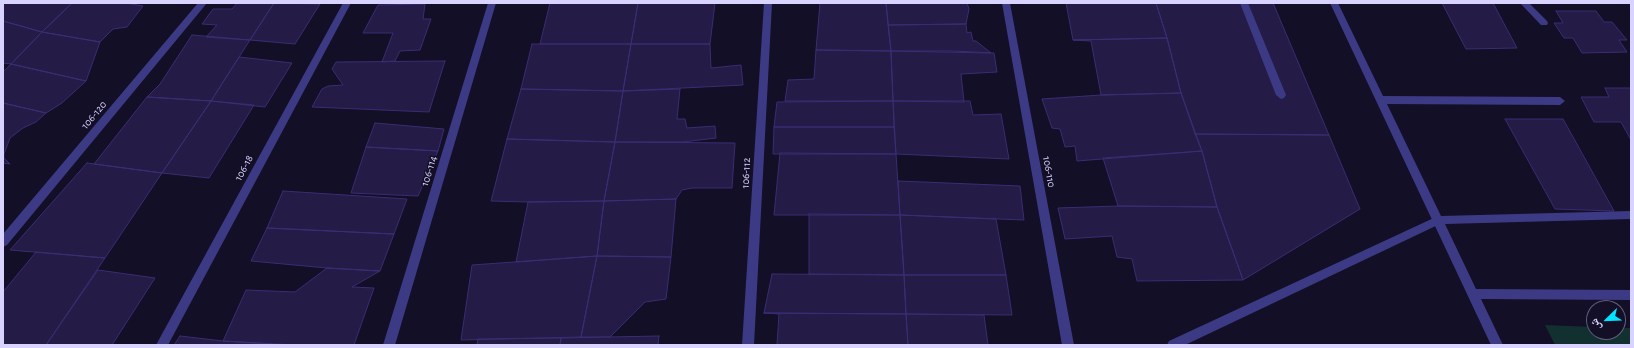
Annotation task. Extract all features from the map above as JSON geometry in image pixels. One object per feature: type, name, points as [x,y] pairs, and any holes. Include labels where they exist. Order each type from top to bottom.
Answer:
[{"type":"street","name":"106-120","points":[[3,242],[203,3]]},
{"type":"street","name":"106-18","points":[[162,345],[346,3]]},
{"type":"street","name":"106-114","points":[[389,345],[492,3]]},
{"type":"street","name":"106-112","points":[[748,345],[768,3]]},
{"type":"street","name":"106-110","points":[[1006,3],[1068,345]]},
{"type":"street","points":[[1244,3],[1281,95]]},
{"type":"street","points":[[1334,3],[1497,345]]},
{"type":"street","points":[[1524,3],[1544,23]]},
{"type":"street","points":[[1380,100],[1560,101]]},
{"type":"street","points":[[1173,345],[1438,220],[1631,215]]},
{"type":"street","points":[[1473,294],[1631,295]]},
{"type":"green space","points":[[1545,325],[1586,327],[1586,340],[1626,340],[1626,328],[1631,328],[1631,345],[1555,345]]},
{"type":"building","points":[[3,3],[72,3],[42,32],[3,21]]},
{"type":"building","points":[[72,3],[126,3],[143,6],[127,27],[113,29],[100,42],[42,32]]},
{"type":"building","points":[[237,3],[274,3],[250,40],[206,37],[217,25],[202,24],[213,9],[232,9]]},
{"type":"building","points":[[274,3],[320,4],[295,44],[250,40]]},
{"type":"building","points":[[550,3],[638,3],[631,44],[540,44]]},
{"type":"building","points":[[638,3],[715,3],[710,44],[631,44]]},
{"type":"building","points":[[820,3],[886,3],[891,51],[816,50]]},
{"type":"building","points":[[886,3],[967,3],[969,9],[966,24],[888,25]]},
{"type":"building","points":[[1066,3],[1156,3],[1167,38],[1073,40]]},
{"type":"building","points":[[1156,3],[1273,3],[1329,135],[1195,134],[1181,93],[1167,38]]},
{"type":"building","points":[[1442,3],[1493,3],[1517,48],[1466,49]]},
{"type":"building","points":[[425,4],[423,19],[431,19],[420,50],[400,51],[395,61],[382,62],[393,33],[363,33],[378,5]]},
{"type":"building","points":[[1556,11],[1596,11],[1604,22],[1612,22],[1627,40],[1619,40],[1627,52],[1582,53],[1573,38],[1564,38],[1554,23],[1563,23]]},
{"type":"building","points":[[3,21],[42,32],[11,64],[3,63]]},
{"type":"building","points":[[966,24],[967,33],[971,32],[973,41],[976,41],[991,53],[891,51],[888,25]]},
{"type":"building","points":[[42,32],[100,42],[86,81],[11,64]]},
{"type":"building","points":[[192,35],[250,40],[211,101],[147,97],[160,84]]},
{"type":"building","points":[[1167,38],[1181,93],[1101,95],[1091,41],[1073,40]]},
{"type":"building","points":[[532,44],[631,44],[623,91],[521,89]]},
{"type":"building","points":[[631,44],[710,44],[711,68],[741,65],[743,85],[623,91]]},
{"type":"building","points":[[816,50],[891,51],[893,101],[785,101],[788,80],[814,79]]},
{"type":"building","points":[[891,51],[994,53],[997,72],[961,74],[964,102],[893,101]]},
{"type":"building","points":[[239,57],[292,63],[265,107],[211,101]]},
{"type":"building","points":[[445,61],[429,112],[312,107],[322,89],[328,86],[343,85],[332,69],[336,62]]},
{"type":"building","points":[[11,64],[86,81],[62,103],[46,113],[3,103],[3,72]]},
{"type":"building","points":[[1605,88],[1631,88],[1631,140],[1621,122],[1594,122],[1581,97],[1609,97]]},
{"type":"building","points":[[521,89],[623,91],[615,142],[507,139]]},
{"type":"building","points":[[680,89],[677,119],[685,119],[687,128],[715,126],[716,138],[683,142],[615,142],[623,91]]},
{"type":"building","points":[[1181,93],[1202,151],[1077,161],[1075,146],[1065,147],[1060,129],[1052,128],[1042,99],[1101,95]]},
{"type":"building","points":[[147,97],[211,101],[162,173],[94,164]]},
{"type":"building","points":[[211,101],[254,105],[209,178],[162,173]]},
{"type":"building","points":[[893,101],[970,101],[973,115],[1001,114],[1009,159],[896,154]]},
{"type":"building","points":[[893,101],[894,127],[774,127],[777,102]]},
{"type":"building","points":[[3,103],[46,113],[36,122],[23,128],[10,138],[4,158],[10,164],[3,163]]},
{"type":"building","points":[[1505,119],[1563,119],[1614,211],[1555,209]]},
{"type":"building","points":[[375,123],[444,129],[438,151],[366,147]]},
{"type":"building","points":[[774,127],[894,127],[896,154],[773,154]]},
{"type":"building","points":[[1195,134],[1329,135],[1360,209],[1243,280],[1217,207],[1202,151]]},
{"type":"building","points":[[507,139],[615,142],[604,201],[491,201]]},
{"type":"building","points":[[615,142],[735,143],[732,188],[692,188],[682,190],[676,199],[604,201]]},
{"type":"building","points":[[366,147],[438,151],[418,196],[351,193]]},
{"type":"building","points":[[1202,151],[1217,207],[1118,206],[1103,158]]},
{"type":"building","points":[[780,153],[896,154],[900,215],[774,215]]},
{"type":"building","points":[[87,163],[162,173],[105,258],[10,250]]},
{"type":"building","points":[[898,181],[1020,186],[1024,220],[900,215]]},
{"type":"building","points":[[283,191],[407,199],[394,234],[267,228]]},
{"type":"building","points":[[676,199],[671,257],[597,256],[604,201]]},
{"type":"building","points":[[604,201],[597,256],[516,262],[528,202]]},
{"type":"building","points":[[1118,206],[1217,207],[1243,280],[1137,281],[1132,259],[1117,257],[1112,236],[1065,239],[1058,208]]},
{"type":"building","points":[[809,214],[900,215],[904,275],[809,274]]},
{"type":"building","points":[[900,215],[996,219],[1006,275],[904,275]]},
{"type":"building","points":[[267,228],[394,234],[380,271],[251,261]]},
{"type":"building","points":[[36,252],[105,258],[46,345],[3,345],[3,292]]},
{"type":"building","points":[[597,256],[671,257],[666,299],[645,302],[610,337],[581,337]]},
{"type":"building","points":[[597,256],[581,337],[461,340],[472,265]]},
{"type":"building","points":[[327,268],[380,271],[352,287],[374,288],[354,345],[295,345],[223,341],[246,290],[295,292]]},
{"type":"building","points":[[98,270],[155,278],[112,345],[46,345]]},
{"type":"building","points":[[772,274],[904,275],[906,314],[764,313]]},
{"type":"building","points":[[904,275],[1006,275],[1012,315],[906,314]]},
{"type":"building","points":[[764,313],[906,314],[908,345],[777,345],[779,314]]},
{"type":"building","points":[[906,314],[984,315],[988,345],[908,345]]},
{"type":"building","points":[[180,336],[223,341],[273,344],[174,345]]},
{"type":"building","points":[[659,336],[658,345],[560,345],[561,338]]},
{"type":"building","points":[[561,338],[560,345],[477,345],[478,339]]}]
